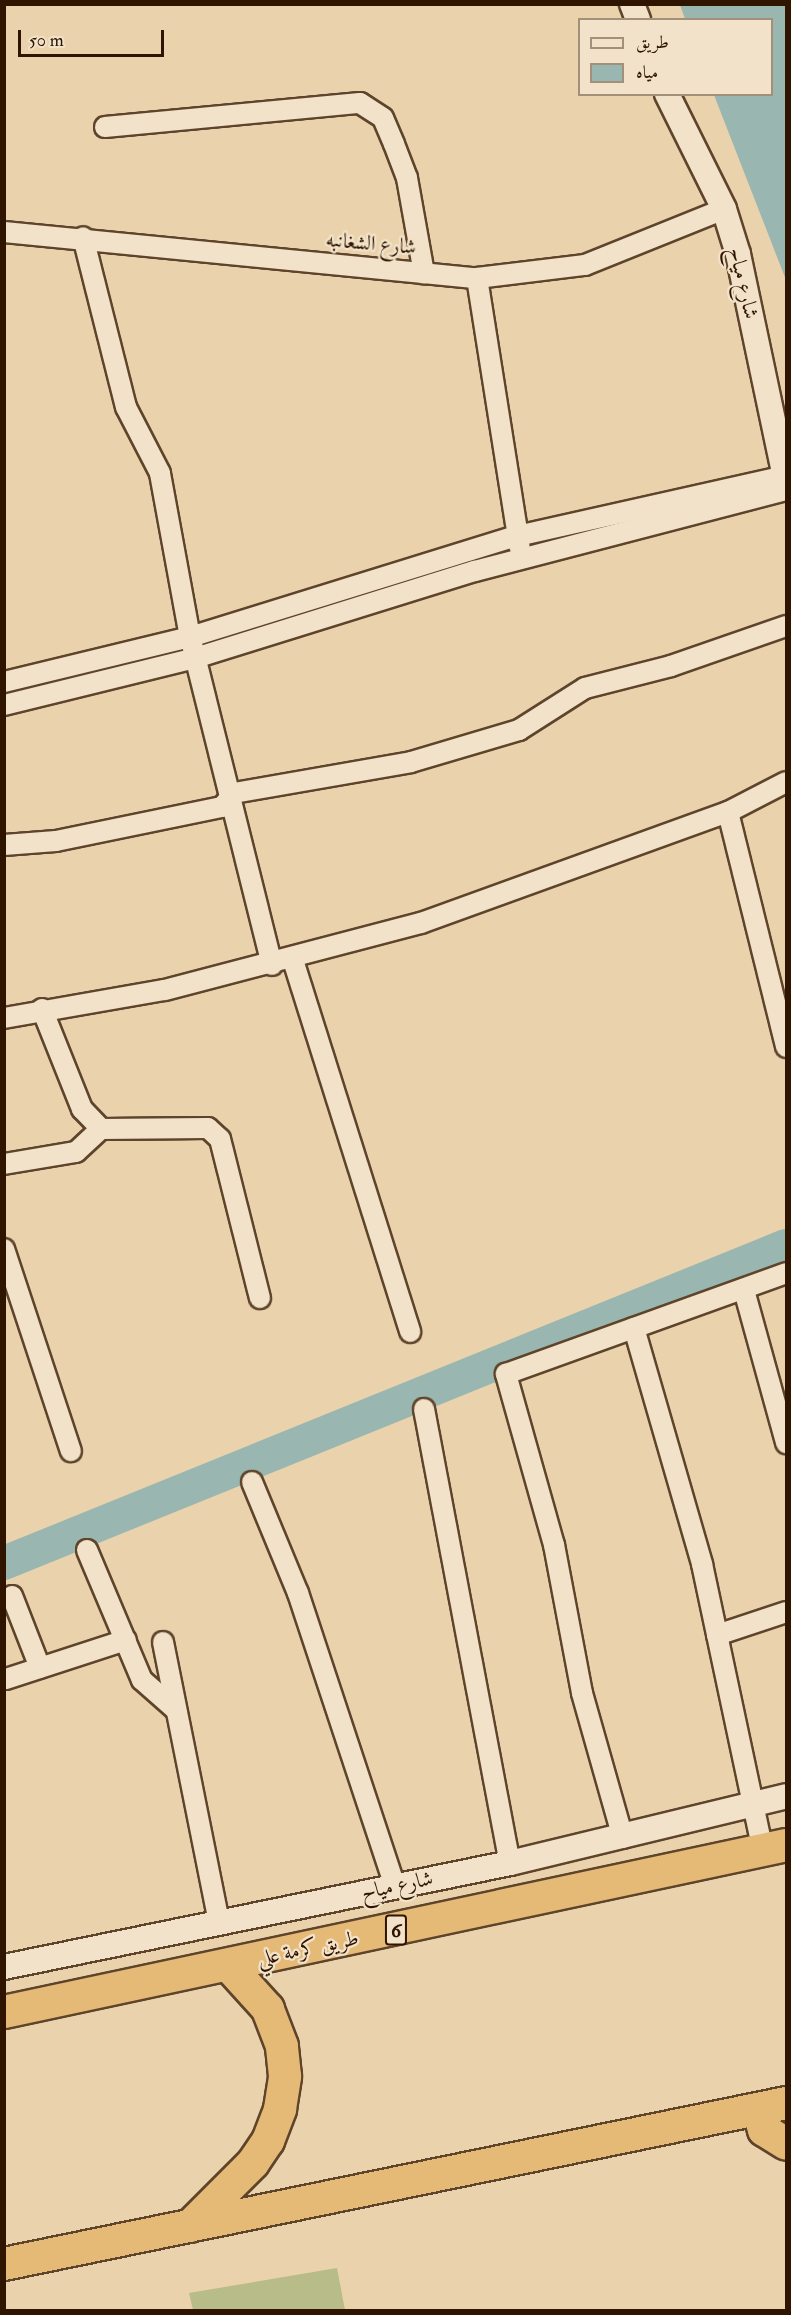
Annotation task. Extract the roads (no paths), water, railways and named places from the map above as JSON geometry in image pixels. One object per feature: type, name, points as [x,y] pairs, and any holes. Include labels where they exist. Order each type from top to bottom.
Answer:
[{"type":"highway","name":"طريق كرمة علي","points":[[4,2012],[229,1966],[775,1848]]},
{"type":"highway","points":[[190,2226],[253,2163],[268,2141],[280,2109],[285,2076],[282,2046],[272,2016],[252,1986],[229,1966]]},
{"type":"highway","points":[[4,2264],[772,2106]]},
{"type":"highway","points":[[772,2106],[764,2130],[786,2144]]},
{"type":"street","name":"شارع مياح","points":[[668,96],[724,208],[738,254],[786,483]]},
{"type":"street","points":[[105,128],[360,103],[383,117],[407,178],[424,273]]},
{"type":"street","name":"شارع الشغانبه","points":[[4,231],[83,237],[477,278],[585,265],[724,208]]},
{"type":"street","points":[[83,237],[126,407],[160,473],[190,637],[228,798],[272,965]]},
{"type":"street","points":[[477,278],[522,559]]},
{"type":"street","points":[[4,682],[190,637],[517,536],[786,483]]},
{"type":"street","points":[[4,705],[195,658],[522,559],[786,483]]},
{"type":"street","points":[[4,845],[56,841],[222,807],[228,798],[411,762],[519,730],[585,688],[671,666],[786,626]]},
{"type":"street","points":[[4,1018],[42,1009],[165,990],[293,960],[506,895],[728,812],[786,782]]},
{"type":"street","points":[[728,812],[786,1047]]},
{"type":"street","points":[[293,960],[410,1332]]},
{"type":"street","points":[[42,1009],[82,1109],[101,1129]]},
{"type":"street","points":[[4,1164],[76,1152],[101,1129],[208,1128],[220,1139],[260,1299]]},
{"type":"street","points":[[4,1249],[72,1451]]},
{"type":"street","points":[[623,1838],[582,1693],[554,1545],[506,1374],[786,1273]]},
{"type":"street","points":[[744,1290],[786,1443]]},
{"type":"street","points":[[634,1328],[702,1564],[753,1806],[775,1848]]},
{"type":"street","points":[[424,1409],[510,1863]]},
{"type":"street","points":[[252,1482],[298,1593],[395,1887]]},
{"type":"street","points":[[87,1550],[142,1680],[177,1710]]},
{"type":"street","points":[[12,1596],[40,1668]]},
{"type":"street","points":[[717,1635],[786,1612]]},
{"type":"street","points":[[6,1679],[126,1641]]},
{"type":"street","points":[[163,1642],[219,1923]]},
{"type":"street","name":"شارع مياح","points":[[4,1967],[510,1863],[623,1838],[786,1796]]},
{"type":"water","points":[[680,5],[786,5],[786,280],[714,96],[773,96],[773,18],[685,18]]},
{"type":"waterway","points":[[4,1563],[786,1246]]}]
